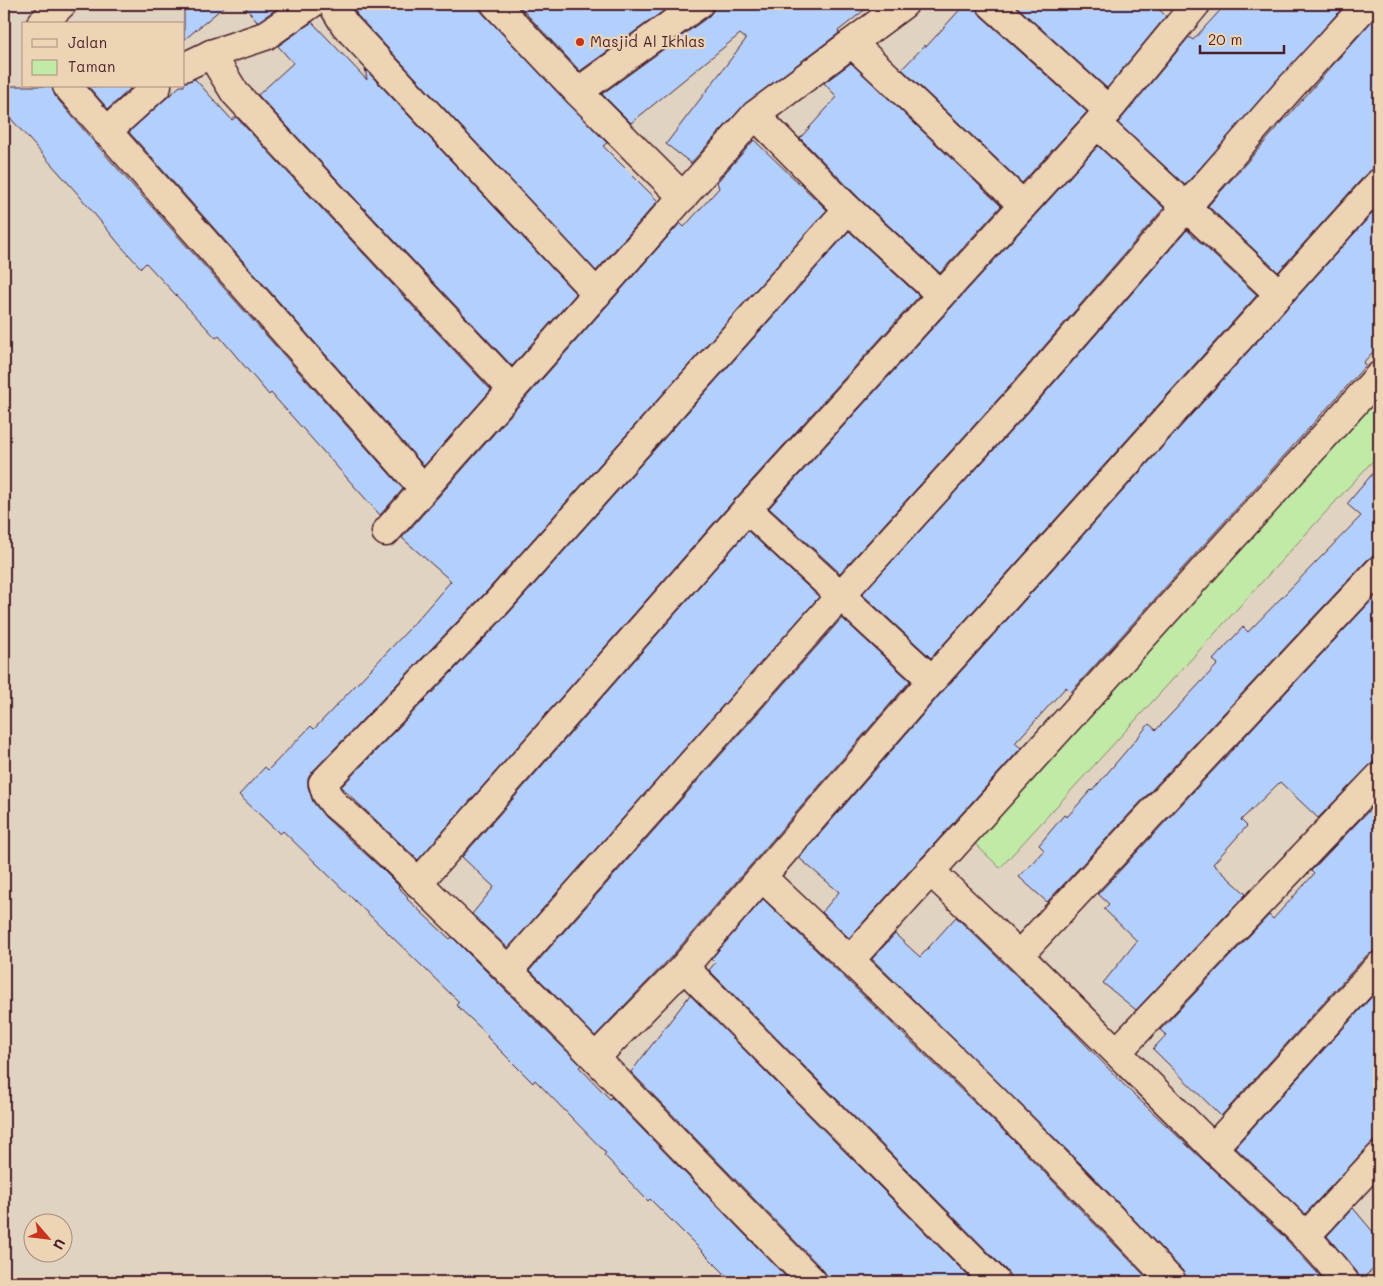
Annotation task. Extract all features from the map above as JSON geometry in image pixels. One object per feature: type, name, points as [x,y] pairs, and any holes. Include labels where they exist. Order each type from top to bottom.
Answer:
[{"type":"street","points":[[43,22],[62,4]]},
{"type":"street","points":[[185,67],[211,54],[266,36],[311,4]]},
{"type":"street","points":[[332,4],[345,25],[597,294]]},
{"type":"street","points":[[578,92],[699,4]]},
{"type":"street","points":[[386,532],[755,115],[904,4]]},
{"type":"street","points":[[991,4],[1103,117],[1186,206],[1278,293]]},
{"type":"street","points":[[509,970],[840,596],[1021,397],[1186,206],[1368,4]]},
{"type":"street","points":[[500,5],[578,92],[683,197]]},
{"type":"street","points":[[418,883],[747,509],[1103,117],[1186,7]]},
{"type":"street","points":[[852,43],[1023,206]]},
{"type":"street","points":[[211,54],[235,93],[512,389]]},
{"type":"street","points":[[69,88],[423,488]]},
{"type":"street","points":[[106,132],[155,88]]},
{"type":"street","points":[[755,115],[848,209],[942,295]]},
{"type":"street","points":[[596,1057],[684,967],[763,878],[932,680],[1379,182]]},
{"type":"street","points":[[813,1282],[596,1057],[509,970],[335,804],[326,793],[323,782],[497,603],[848,209]]},
{"type":"street","points":[[850,960],[1379,376]]},
{"type":"street","points":[[747,509],[932,680]]},
{"type":"street","points":[[1020,954],[1379,570]]},
{"type":"street","points":[[1117,1052],[1379,776]]},
{"type":"street","points":[[930,871],[1020,954],[1213,1148],[1306,1237],[1345,1282]]},
{"type":"street","points":[[763,878],[850,960],[1117,1222],[1172,1282]]},
{"type":"street","points":[[1213,1148],[1379,966]]},
{"type":"street","points":[[684,967],[996,1282]]},
{"type":"street","points":[[1306,1237],[1379,1157]]},
{"type":"green space","points":[[1379,382],[1379,454],[1000,868],[966,835]]},
{"type":"building","points":[[184,4],[227,4],[185,39]]},
{"type":"building","points":[[243,4],[284,4],[257,22]]},
{"type":"building","points":[[353,4],[474,4],[607,143],[603,146],[658,201],[596,271],[357,15]]},
{"type":"building","name":"Masjid Al Ikhlas","points":[[524,4],[673,4],[580,71],[520,7]]},
{"type":"building","points":[[714,4],[872,4],[838,31],[839,33],[746,103],[691,163],[666,144],[746,39],[740,34],[631,123],[602,94],[708,17],[713,11]]},
{"type":"building","points":[[965,4],[976,4],[981,16],[1087,112],[1022,183],[902,69],[925,45],[926,47]]},
{"type":"building","points":[[1014,4],[1153,4],[1166,16],[1107,88]]},
{"type":"building","points":[[1226,4],[1346,4],[1185,185],[1118,123],[1189,37],[1193,40]]},
{"type":"building","points":[[1379,13],[1379,168],[1367,173],[1278,272],[1208,206]]},
{"type":"building","points":[[312,22],[367,80],[365,69],[576,294],[512,366],[258,95],[293,63],[278,46]]},
{"type":"building","points":[[851,63],[1001,206],[940,273],[859,198],[800,138],[837,97],[824,83]]},
{"type":"building","points":[[195,79],[232,120],[236,117],[491,390],[424,466],[129,132],[178,88],[185,88],[185,82]]},
{"type":"building","points":[[4,86],[53,88],[55,96],[94,142],[403,489],[380,515],[271,393],[269,395],[219,336],[216,338],[146,263],[141,268],[4,111]]},
{"type":"building","points":[[90,88],[129,88],[130,89],[108,109]]},
{"type":"building","points":[[754,140],[827,210],[486,592],[312,772],[308,779],[308,787],[313,802],[325,817],[382,869],[399,886],[408,897],[407,899],[450,939],[452,937],[581,1065],[579,1067],[610,1099],[611,1097],[791,1282],[733,1282],[650,1199],[648,1201],[604,1155],[606,1153],[535,1080],[533,1083],[487,1037],[488,1035],[456,1005],[459,1002],[283,831],[280,834],[239,795],[265,767],[268,770],[311,726],[314,729],[409,629],[451,581],[402,538],[680,223],[684,227],[719,188],[717,182]]},
{"type":"building","points":[[1098,146],[1164,208],[1009,387],[840,573],[769,508]]},
{"type":"building","points":[[1379,206],[1379,345],[1363,363],[1366,365],[1071,692],[1066,687],[1015,743],[1021,748],[849,938],[822,912],[839,892],[799,858],[944,690]]},
{"type":"building","points":[[1187,230],[1257,295],[931,658],[862,594],[1033,407]]},
{"type":"building","points":[[849,231],[919,296],[735,499],[418,860],[341,787],[508,614]]},
{"type":"building","points":[[1379,466],[1379,555],[1368,559],[1047,902],[1019,877],[1044,850],[1039,845],[1064,815],[1067,817],[1092,791],[1149,724],[1156,730],[1218,664],[1213,660],[1243,627],[1248,632],[1361,516],[1347,504]]},
{"type":"building","points":[[748,531],[819,597],[508,948],[472,914],[494,887],[462,857]]},
{"type":"building","points":[[1372,600],[1379,606],[1379,756],[1318,818],[1280,782],[1241,820],[1247,826],[1213,864],[1246,894],[1136,1010],[1103,983],[1137,941],[1104,909],[1109,904],[1098,894]]},
{"type":"building","points":[[842,618],[910,681],[672,956],[595,1036],[530,970]]},
{"type":"building","points":[[1379,800],[1379,951],[1367,955],[1221,1116],[1153,1049],[1166,1035],[1160,1030],[1269,915],[1273,919],[1314,874],[1311,871]]},
{"type":"building","points":[[763,899],[1011,1138],[1151,1282],[1011,1282],[1007,1271],[709,970],[715,963],[711,959]]},
{"type":"building","points":[[956,917],[1059,1017],[1128,1089],[1285,1238],[1323,1279],[1320,1282],[1187,1282],[1183,1271],[1084,1167],[872,959],[895,934],[920,957]]},
{"type":"building","points":[[1379,989],[1379,1135],[1305,1214],[1235,1147]]},
{"type":"building","points":[[690,995],[974,1282],[828,1282],[824,1271],[631,1072]]},
{"type":"building","points":[[1353,1208],[1379,1239],[1379,1265],[1360,1280],[1357,1272],[1327,1236]]},
{"type":"place","name":"Masjid Al Ikhlas","points":[[580,42]]}]
